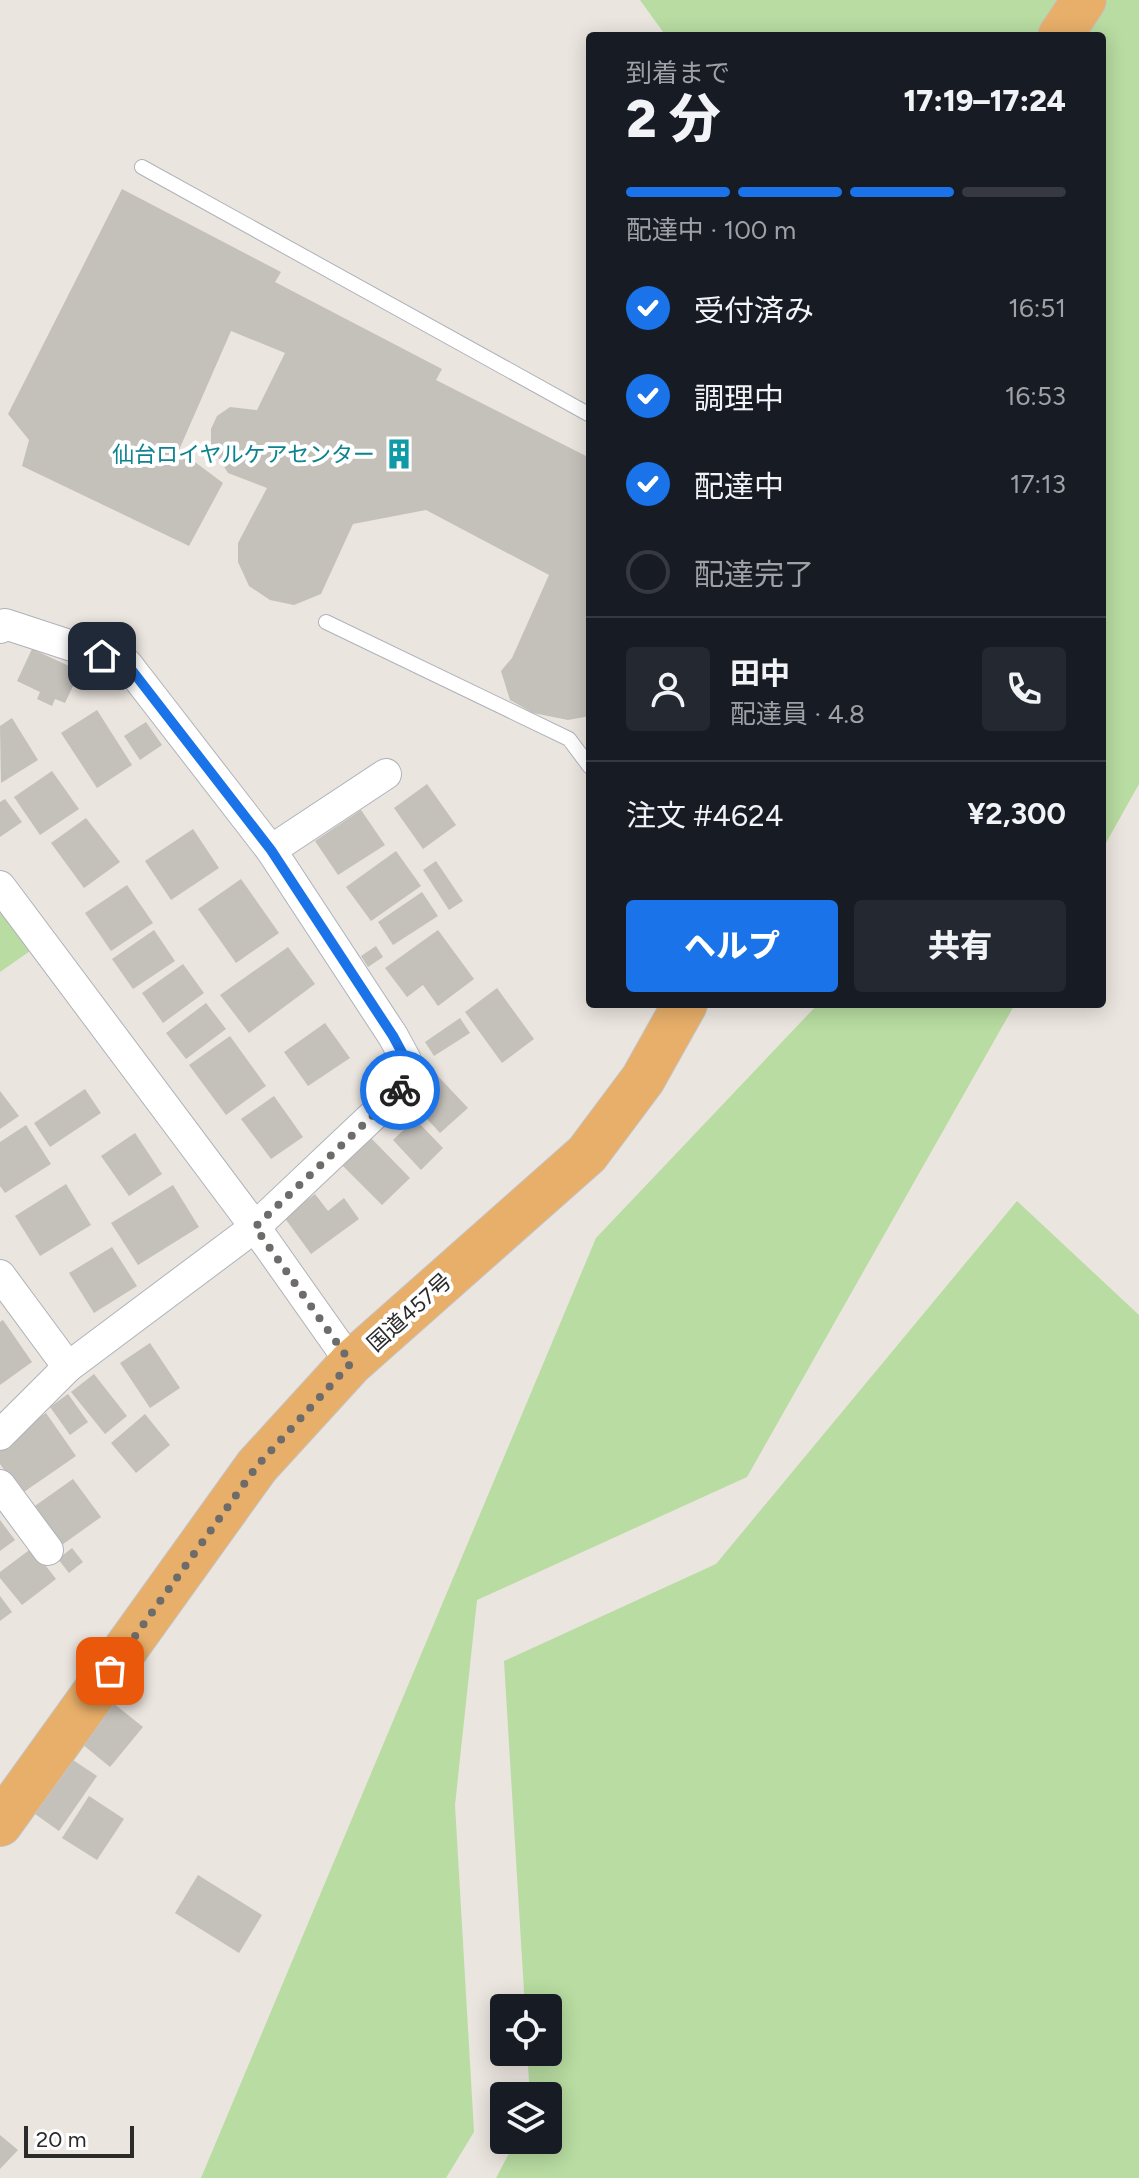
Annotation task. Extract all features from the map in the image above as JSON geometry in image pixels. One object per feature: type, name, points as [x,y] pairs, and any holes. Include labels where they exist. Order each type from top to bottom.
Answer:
[{"type":"highway","points":[[1063,32],[1084,0]]},
{"type":"highway","name":"国道457号","points":[[0,1824],[257,1466],[351,1363],[587,1154],[643,1079],[683,1008]]},
{"type":"street","points":[[0,1435],[68,1367],[255,1227],[399,1091],[406,1060],[271,850],[127,664],[2,623]]},
{"type":"street","points":[[271,850],[386,774]]},
{"type":"street","points":[[0,886],[255,1227],[351,1363]]},
{"type":"street","points":[[0,1275],[68,1367]]},
{"type":"street","points":[[0,1485],[48,1550]]},
{"type":"lane","points":[[142,167],[586,413]]},
{"type":"lane","points":[[326,622],[569,739],[586,762]]},
{"type":"green space","points":[[640,0],[1139,0],[1139,784],[1106,843],[1106,32],[663,32]]},
{"type":"green space","points":[[0,910],[30,951],[0,972]]},
{"type":"green space","points":[[814,1008],[1013,1008],[747,1477],[477,1600],[455,1805],[474,2132],[446,2178],[201,2178],[596,1238]]},
{"type":"green space","points":[[1017,1201],[1139,1315],[1139,2178],[496,2178],[509,2154],[562,2154],[562,2082],[529,2082],[528,2066],[562,2066],[562,1994],[524,1994],[504,1661],[716,1564]]},
{"type":"building","name":"仙台ロイヤルケアセンター","points":[[122,189],[281,272],[275,282],[442,369],[436,380],[586,456],[586,717],[568,720],[533,713],[510,700],[501,671],[512,658],[549,575],[426,510],[353,524],[321,594],[294,605],[270,600],[249,586],[238,562],[238,543],[267,488],[228,473],[211,446],[211,429],[217,416],[230,407],[257,410],[285,353],[231,331],[179,450],[223,483],[189,546],[22,466],[29,440],[8,414]]},
{"type":"building","points":[[32,649],[80,671],[65,703],[55,699],[52,706],[37,699],[40,692],[17,681]]},
{"type":"building","points":[[97,710],[132,765],[97,788],[61,733]]},
{"type":"building","points":[[12,718],[38,760],[1,783],[0,726]]},
{"type":"building","points":[[146,722],[162,745],[140,760],[124,736]]},
{"type":"building","points":[[52,771],[79,809],[40,835],[14,797]]},
{"type":"building","points":[[427,784],[456,825],[423,849],[394,808]]},
{"type":"building","points":[[5,799],[22,822],[0,837],[0,802]]},
{"type":"building","points":[[361,810],[385,845],[338,875],[315,841]]},
{"type":"building","points":[[86,818],[120,862],[84,888],[51,843]]},
{"type":"building","points":[[193,829],[219,868],[171,900],[145,861]]},
{"type":"building","points":[[396,851],[421,886],[371,921],[346,887]]},
{"type":"building","points":[[436,861],[463,901],[449,910],[423,870]]},
{"type":"building","points":[[241,879],[279,933],[236,963],[198,909]]},
{"type":"building","points":[[127,885],[153,923],[111,951],[85,913]]},
{"type":"building","points":[[422,892],[438,916],[393,945],[378,922]]},
{"type":"building","points":[[154,930],[175,961],[133,989],[112,959]]},
{"type":"building","points":[[438,930],[474,979],[438,1006],[423,985],[407,997],[385,968]]},
{"type":"building","points":[[376,946],[383,957],[368,967],[361,956]]},
{"type":"building","points":[[288,947],[315,984],[249,1033],[220,995]]},
{"type":"building","points":[[183,964],[204,993],[163,1023],[142,993]]},
{"type":"building","points":[[497,988],[534,1039],[502,1063],[465,1012]]},
{"type":"building","points":[[206,1003],[226,1029],[186,1059],[166,1033]]},
{"type":"building","points":[[460,1018],[470,1033],[434,1056],[425,1042]]},
{"type":"building","points":[[325,1023],[350,1058],[308,1086],[284,1052]]},
{"type":"building","points":[[230,1036],[266,1086],[226,1115],[189,1065]]},
{"type":"building","points":[[434,1072],[468,1108],[440,1133],[407,1097]]},
{"type":"building","points":[[85,1089],[101,1113],[50,1147],[34,1123]]},
{"type":"building","points":[[0,1091],[19,1116],[0,1129]]},
{"type":"building","points":[[274,1096],[303,1137],[271,1159],[241,1119]]},
{"type":"building","points":[[415,1119],[443,1148],[421,1170],[393,1140]]},
{"type":"building","points":[[26,1125],[51,1164],[5,1193],[0,1186],[0,1142]]},
{"type":"building","points":[[135,1133],[162,1174],[129,1196],[101,1156]]},
{"type":"building","points":[[370,1137],[410,1178],[382,1205],[342,1165]]},
{"type":"building","points":[[66,1184],[91,1225],[40,1256],[15,1216]]},
{"type":"building","points":[[173,1185],[199,1227],[138,1265],[111,1223]]},
{"type":"building","points":[[315,1194],[328,1211],[344,1198],[359,1219],[311,1254],[284,1217]]},
{"type":"building","points":[[112,1247],[137,1286],[94,1313],[69,1273]]},
{"type":"building","points":[[3,1320],[32,1362],[0,1385],[0,1322]]},
{"type":"building","points":[[150,1343],[180,1388],[150,1408],[120,1363]]},
{"type":"building","points":[[94,1374],[127,1416],[105,1434],[71,1392]]},
{"type":"building","points":[[68,1394],[88,1422],[70,1435],[50,1407]]},
{"type":"building","points":[[46,1413],[76,1456],[21,1494],[0,1464],[0,1445]]},
{"type":"building","points":[[145,1414],[170,1445],[136,1473],[111,1443]]},
{"type":"building","points":[[73,1479],[101,1517],[59,1547],[32,1508]]},
{"type":"building","points":[[0,1520],[15,1540],[0,1551]]},
{"type":"building","points":[[32,1548],[56,1579],[22,1605],[0,1578],[0,1572]]},
{"type":"building","points":[[72,1548],[83,1562],[69,1573],[58,1559]]},
{"type":"building","points":[[0,1596],[12,1612],[0,1621]]},
{"type":"building","points":[[108,1699],[143,1727],[110,1767],[76,1739]]},
{"type":"building","points":[[73,1760],[97,1776],[59,1831],[35,1814]]},
{"type":"building","points":[[89,1796],[124,1819],[97,1860],[62,1838]]},
{"type":"building","points":[[198,1875],[262,1915],[239,1953],[175,1913]]},
{"type":"building","points":[[0,2135],[18,2150],[0,2169]]},
{"type":"way so far","points":[[110,1671],[257,1466],[351,1363],[255,1227],[400,1090]]},
{"type":"place","name":"仙台ロイヤルケアセンター","points":[[399,454]]},
{"type":"route","points":[[102,656],[127,664],[271,850],[406,1060],[400,1090]]}]
